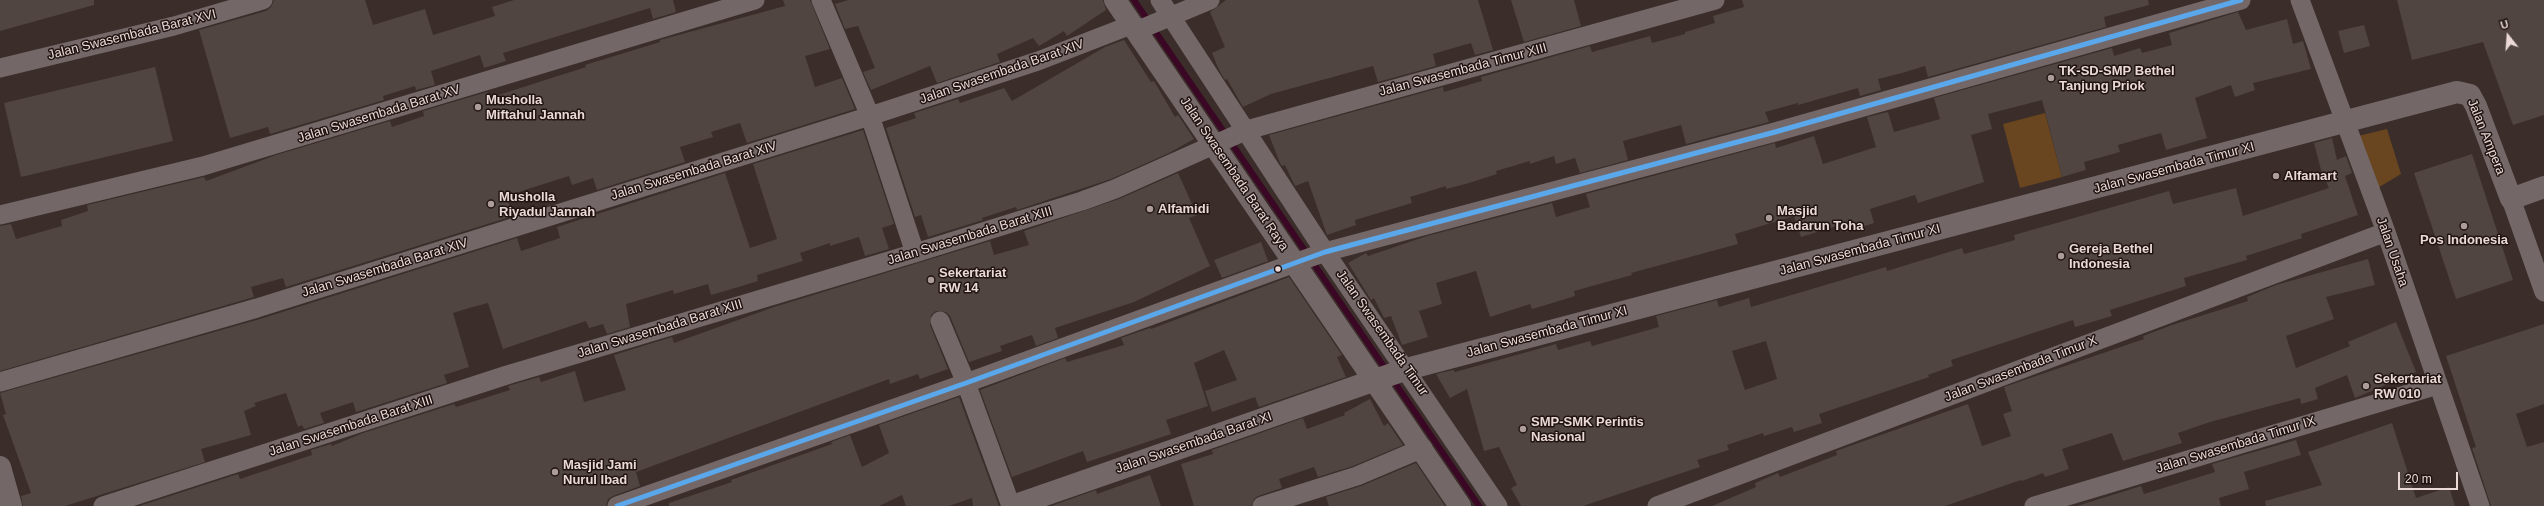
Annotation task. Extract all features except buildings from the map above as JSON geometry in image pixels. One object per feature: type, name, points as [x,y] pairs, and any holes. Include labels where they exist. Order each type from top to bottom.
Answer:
[{"type":"street","name":"Jalan Swasembada Barat XVI","points":[[0,68],[174,26],[263,0]]},
{"type":"street","name":"Jalan Swasembada Barat XV","points":[[0,215],[203,166],[755,0]]},
{"type":"street","points":[[821,0],[870,116],[915,254]]},
{"type":"street","name":"Jalan Swasembada Barat Raya","points":[[1115,0],[1217,143],[1379,379],[1460,506]]},
{"type":"street","name":"Jalan Swasembada Barat XIV","points":[[0,382],[257,308],[870,116],[1136,28],[1165,11],[1210,0]]},
{"type":"street","name":"Jalan Swasembada Timur XIII","points":[[1217,143],[1244,131],[1715,0]]},
{"type":"street","points":[[617,506],[966,383],[1324,253],[1775,132],[2241,0]]},
{"type":"street","name":"Jalan Usaha","points":[[2300,0],[2386,232],[2480,506]]},
{"type":"street","name":"Jalan Swasembada Timur","points":[[1165,11],[1324,253],[1498,506]]},
{"type":"street","name":"Jalan Ampera","points":[[2346,122],[2464,92],[2470,95],[2476,106],[2511,199]]},
{"type":"street","name":"Jalan Swasembada Timur XI","points":[[1379,379],[1405,370],[2346,122]]},
{"type":"street","name":"Jalan Swasembada Barat XIII","points":[[103,506],[507,375],[915,254],[1088,199],[1217,143]]},
{"type":"street","points":[[2544,187],[2511,199],[2544,292]]},
{"type":"street","name":"Jalan Swasembada Timur X","points":[[1657,506],[2386,232]]},
{"type":"street","points":[[940,321],[966,383],[1012,506]]},
{"type":"street","name":"Jalan Swasembada Barat XI","points":[[1012,506],[1379,379]]},
{"type":"street","name":"Jalan Swasembada Timur IX","points":[[2034,506],[2438,385]]},
{"type":"street","points":[[1262,506],[1357,476],[1423,448]]},
{"type":"street","points":[[0,467],[11,506]]},
{"type":"shaded area","points":[[2045,113],[2062,177],[2020,188],[2003,124]]},
{"type":"shaded area","points":[[2387,129],[2401,174],[2376,189],[2358,136]]},
{"type":"waterway","points":[[1134,0],[1479,506]]},
{"type":"transit line","points":[[617,506],[966,383],[1325,252],[1775,132],[2241,0]]},
{"type":"place","name":"TK-SD-SMP Bethel Tanjung Priok","points":[[2051,78]]},
{"type":"place","name":"Musholla Miftahul Jannah","points":[[478,107]]},
{"type":"place","name":"Alfamart","points":[[2276,176]]},
{"type":"place","name":"Musholla Riyadul Jannah","points":[[491,204]]},
{"type":"place","name":"Alfamidi","points":[[1150,209]]},
{"type":"place","name":"Masjid Badarun Toha","points":[[1769,218]]},
{"type":"place","name":"Pos Indonesia","points":[[2464,226]]},
{"type":"place","name":"Gereja Bethel Indonesia","points":[[2061,256]]},
{"type":"place","name":"Sekertariat RW 14","points":[[931,280]]},
{"type":"place","name":"Sekertariat RW 010","points":[[2366,386]]},
{"type":"place","name":"SMP-SMK Perintis Nasional","points":[[1523,429]]},
{"type":"place","name":"Masjid Jami Nurul Ibad","points":[[555,472]]}]
